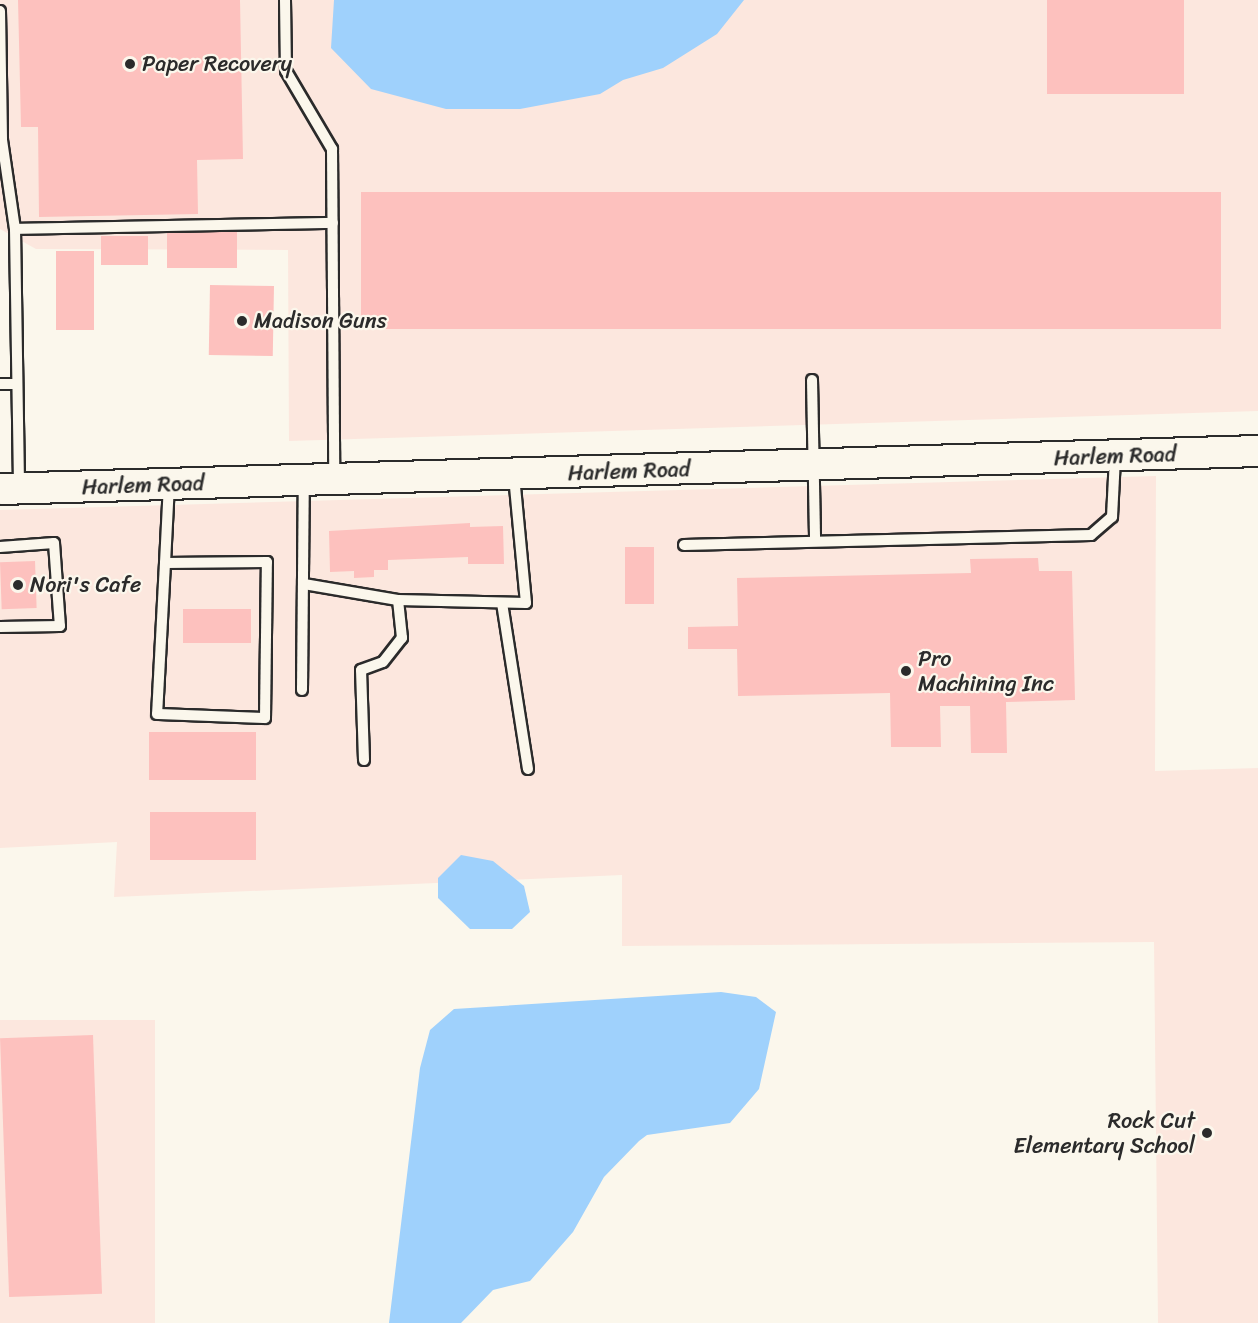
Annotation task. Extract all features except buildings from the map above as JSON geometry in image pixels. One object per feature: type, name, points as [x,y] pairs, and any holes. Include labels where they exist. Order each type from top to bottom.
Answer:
[{"type":"main road","name":"Harlem Road","points":[[9,489],[1258,452]]},
{"type":"lane","points":[[285,0],[286,71],[332,149],[334,479]]},
{"type":"lane","points":[[0,11],[2,140],[15,229],[17,384],[9,489]]},
{"type":"lane","points":[[15,229],[333,223]]},
{"type":"lane","points":[[812,380],[815,541]]},
{"type":"lane","points":[[0,384],[17,384]]},
{"type":"lane","points":[[684,545],[1091,535],[1112,517],[1116,456]]},
{"type":"lane","points":[[304,584],[398,600],[526,603],[514,474]]},
{"type":"lane","points":[[302,690],[304,480]]},
{"type":"lane","points":[[165,563],[267,562],[265,718],[157,714],[169,484]]},
{"type":"lane","points":[[0,547],[54,543],[60,626],[0,627]]},
{"type":"lane","points":[[364,760],[361,670],[383,662],[402,638],[398,600]]},
{"type":"lane","points":[[502,603],[528,769]]},
{"type":"shaded area","points":[[0,0],[1258,0],[1258,411],[289,441],[288,250],[36,249],[0,229]]},
{"type":"shaded area","points":[[1156,476],[1155,771],[1258,768],[1258,1323],[1158,1323],[1154,942],[622,946],[622,875],[114,897],[117,842],[0,848],[0,510]]},
{"type":"shaded area","points":[[0,1020],[155,1020],[155,1323],[0,1323]]},
{"type":"water","points":[[334,0],[744,0],[717,34],[663,68],[623,80],[600,94],[520,109],[446,109],[371,89],[331,48]]},
{"type":"water","points":[[461,855],[493,861],[524,886],[530,912],[512,929],[470,929],[438,898],[438,878]]},
{"type":"water","points":[[721,992],[756,997],[776,1012],[759,1089],[730,1123],[647,1135],[604,1177],[573,1232],[530,1281],[493,1290],[461,1323],[389,1323],[420,1068],[430,1030],[454,1009]]},
{"type":"place","name":"Paper Recovery","points":[[130,64]]},
{"type":"place","name":"Madison Guns","points":[[242,321]]},
{"type":"place","name":"Nori's Cafe","points":[[18,585]]},
{"type":"place","name":"Pro Machining Inc","points":[[906,671]]},
{"type":"place","name":"Rock Cut Elementary School","points":[[1207,1133]]}]
